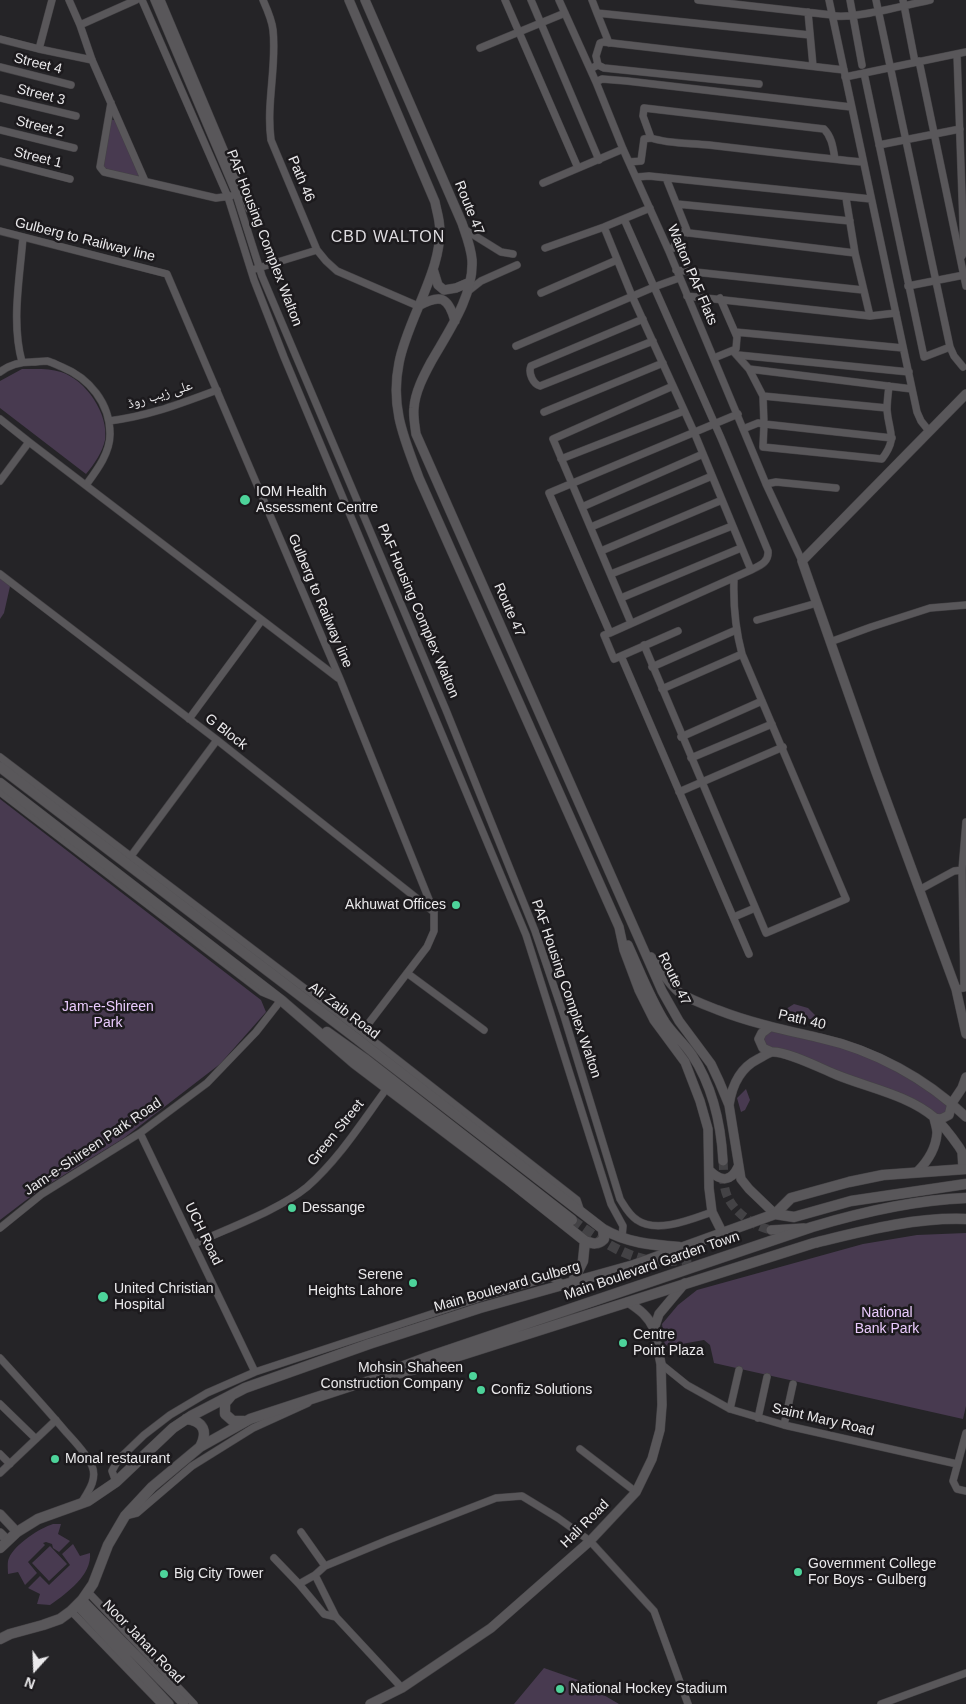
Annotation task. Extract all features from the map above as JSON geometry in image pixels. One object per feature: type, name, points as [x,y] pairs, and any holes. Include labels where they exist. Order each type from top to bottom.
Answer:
[{"type":"main road","name":"Ali Zaib Road","points":[[0,767],[325,1014],[603,1229],[622,1238],[639,1243],[682,1248]]},
{"type":"main road","points":[[0,783],[281,1000],[354,1062],[585,1241],[596,1244],[600,1243],[604,1239],[603,1229]]},
{"type":"main road","points":[[281,1000],[364,1058],[572,1220]]},
{"type":"main road","name":"Main Boulevard Gulberg","points":[[2,1540],[38,1519],[82,1504],[116,1482],[162,1437],[186,1419],[260,1382],[480,1308],[634,1265],[775,1214],[791,1198],[883,1175],[965,1169]]},
{"type":"main road","points":[[775,1214],[794,1216],[851,1201],[966,1184]]},
{"type":"main road","name":"Main Boulevard Garden Town","points":[[354,1385],[428,1356],[812,1227],[861,1213],[937,1200],[966,1198]]},
{"type":"main road","points":[[232,1395],[225,1403],[224,1409],[228,1418],[238,1422],[354,1385],[427,1366],[814,1243],[867,1230],[927,1220],[966,1219]]},
{"type":"main road","points":[[568,1284],[583,1261],[585,1241]]},
{"type":"main road","points":[[693,1259],[761,1243]]},
{"type":"main road","points":[[186,1419],[195,1420],[202,1426],[205,1435],[200,1447]]},
{"type":"main road","points":[[5,1636],[43,1626],[60,1618],[80,1602],[94,1584],[108,1545],[122,1520],[152,1488],[200,1447],[250,1419]]},
{"type":"street","points":[[39,49],[52,0]]},
{"type":"street","points":[[69,0],[92,60],[146,181]]},
{"type":"street","points":[[80,25],[136,0]]},
{"type":"street","name":"PAF Housing Complex Walton","points":[[142,0],[228,197],[250,270],[284,357],[526,935],[611,1204],[623,1226],[622,1238]]},
{"type":"street","name":"PAF Housing Complex Walton","points":[[154,0],[239,193],[260,268],[446,710],[536,931],[620,1199],[626,1210],[635,1220],[654,1225],[673,1225],[712,1212]]},
{"type":"street","points":[[161,0],[239,193],[249,209]]},
{"type":"street","name":"Path 46","points":[[263,0],[273,28],[274,47],[269,124],[271,140],[317,250],[337,270],[418,306]]},
{"type":"street","name":"Route 47","points":[[349,0],[434,202],[439,222],[438,244],[432,268],[408,331],[399,363],[396,395],[398,416],[404,437],[419,478],[619,927],[624,950],[639,990],[657,1025],[685,1062],[700,1101],[708,1129],[709,1188],[712,1212],[723,1234]]},
{"type":"street","name":"Route 47","points":[[365,0],[464,229],[472,261],[470,282],[455,320],[424,375],[417,394],[414,407],[416,434],[667,1002],[711,1064],[729,1105],[741,1179],[775,1214]]},
{"type":"street","points":[[505,0],[578,168]]},
{"type":"street","points":[[531,0],[599,160]]},
{"type":"street","name":"Walton PAF Flats","points":[[558,0],[637,177],[766,484],[802,561]]},
{"type":"street","points":[[592,0],[609,43]]},
{"type":"street","points":[[698,0],[838,17],[878,11],[903,3],[930,0]]},
{"type":"street","points":[[829,0],[862,162],[912,389],[920,421],[929,431]]},
{"type":"street","points":[[850,0],[862,64]]},
{"type":"street","points":[[876,0],[950,347],[954,356],[965,367]]},
{"type":"street","points":[[903,3],[934,134],[966,286]]},
{"type":"street","points":[[808,12],[813,66]]},
{"type":"street","points":[[597,13],[810,35]]},
{"type":"street","points":[[480,48],[565,14]]},
{"type":"street","points":[[0,39],[92,60]]},
{"type":"street","points":[[598,65],[596,56],[600,43],[813,66],[844,74],[864,73],[966,52]]},
{"type":"street","points":[[957,54],[964,252],[960,256]]},
{"type":"street","points":[[590,69],[598,65]]},
{"type":"street","points":[[598,65],[604,68],[759,84]]},
{"type":"street","name":"Street 4","points":[[0,67],[71,85]]},
{"type":"street","points":[[864,73],[924,357],[950,347]]},
{"type":"street","points":[[596,82],[602,79],[628,81],[851,107]]},
{"type":"street","name":"Street 3","points":[[0,98],[76,116]]},
{"type":"street","points":[[111,103],[100,169],[104,172],[216,198],[228,197],[239,193]]},
{"type":"street","points":[[651,138],[643,116],[644,108],[824,129],[829,135],[835,159]]},
{"type":"street","points":[[879,145],[960,129]]},
{"type":"street","name":"Street 2","points":[[0,130],[74,148]]},
{"type":"street","points":[[629,162],[641,160],[644,139],[651,138],[862,162]]},
{"type":"street","points":[[543,183],[623,149]]},
{"type":"street","name":"Street 1","points":[[0,162],[70,179]]},
{"type":"street","points":[[637,177],[649,176],[846,198],[871,199]]},
{"type":"street","points":[[666,178],[688,233]]},
{"type":"street","points":[[846,198],[855,253],[870,316]]},
{"type":"street","points":[[677,204],[850,221]]},
{"type":"street","points":[[545,248],[650,208]]},
{"type":"street","points":[[624,219],[714,424],[769,556],[766,561],[751,570],[604,635],[614,659],[678,631]]},
{"type":"street","points":[[604,227],[632,296],[694,432],[751,570]]},
{"type":"street","points":[[464,229],[501,252],[513,254]]},
{"type":"street","name":"Gulberg to Railway line","points":[[0,231],[167,274],[340,679],[434,912],[434,931],[428,947],[362,1032]]},
{"type":"street","points":[[668,250],[674,248],[677,234],[681,232],[855,253]]},
{"type":"street","points":[[22,362],[18,349],[17,321],[23,237]]},
{"type":"street","points":[[250,270],[317,250]]},
{"type":"street","points":[[541,293],[618,260]]},
{"type":"street","points":[[466,292],[481,281],[517,265]]},
{"type":"street","points":[[432,268],[435,280],[444,290],[456,288],[470,282]]},
{"type":"street","points":[[676,270],[863,290]]},
{"type":"street","points":[[908,286],[964,275]]},
{"type":"street","points":[[516,346],[679,278]]},
{"type":"street","points":[[687,296],[720,298],[870,316],[896,313]]},
{"type":"street","points":[[720,298],[737,337],[736,353],[749,369],[763,396],[763,447],[882,459],[891,447],[892,438],[887,408],[889,386]]},
{"type":"street","points":[[418,306],[428,300],[443,299],[449,304],[455,320]]},
{"type":"street","points":[[643,319],[531,366],[532,378],[540,386],[653,341]]},
{"type":"street","points":[[735,332],[903,348]]},
{"type":"street","points":[[714,358],[736,353],[909,372]]},
{"type":"street","points":[[0,372],[22,362],[49,362],[75,372],[93,387],[102,402],[109,421],[110,436],[106,453],[98,469],[86,485]]},
{"type":"street","points":[[544,412],[663,363]]},
{"type":"street","points":[[749,369],[912,389]]},
{"type":"street","points":[[631,623],[553,441],[554,438],[673,386]]},
{"type":"street","name":"علی زیب روڈ","points":[[109,421],[136,418],[170,408],[217,390]]},
{"type":"street","points":[[962,988],[919,890],[802,561],[966,394]]},
{"type":"street","points":[[763,396],[887,408]]},
{"type":"street","points":[[561,459],[684,410]]},
{"type":"street","points":[[610,633],[549,493],[738,414]]},
{"type":"street","points":[[0,419],[340,679]]},
{"type":"street","points":[[743,429],[764,424],[892,438]]},
{"type":"street","points":[[0,480],[29,442]]},
{"type":"street","points":[[582,507],[703,454]]},
{"type":"street","points":[[591,527],[712,476]]},
{"type":"street","points":[[766,484],[776,482],[836,488]]},
{"type":"street","points":[[601,551],[722,500]]},
{"type":"street","points":[[611,574],[732,526]]},
{"type":"street","points":[[620,598],[742,548]]},
{"type":"street","name":"G Block","points":[[0,574],[217,740],[434,912]]},
{"type":"street","points":[[644,645],[681,737],[766,933],[846,899],[742,654],[736,630],[733,600],[734,578]]},
{"type":"street","points":[[757,620],[816,603]]},
{"type":"street","points":[[830,642],[870,626],[930,608],[966,605]]},
{"type":"street","points":[[189,719],[262,620]]},
{"type":"street","points":[[652,667],[736,630]]},
{"type":"street","points":[[662,690],[742,654]]},
{"type":"street","points":[[621,656],[750,954]]},
{"type":"street","points":[[681,737],[762,702]]},
{"type":"street","points":[[691,758],[772,724]]},
{"type":"street","points":[[131,856],[217,740]]},
{"type":"street","points":[[680,792],[783,747]]},
{"type":"street","points":[[0,757],[362,1032],[577,1200],[581,1212]]},
{"type":"street","points":[[0,792],[262,992],[281,1000]]},
{"type":"street","points":[[966,822],[962,870],[962,988],[966,1034]]},
{"type":"street","points":[[919,890],[954,871],[962,870]]},
{"type":"street","points":[[734,917],[755,908]]},
{"type":"street","points":[[619,927],[654,1003],[704,1076],[714,1099],[722,1132],[723,1161]]},
{"type":"street","name":"Path 40","points":[[641,942],[672,985],[679,992],[701,1004],[770,1027],[822,1039],[868,1054],[911,1076],[952,1103],[966,1117]]},
{"type":"street","points":[[407,973],[484,1030]]},
{"type":"street","name":"Jam-e-Shireen Park Road","points":[[0,1228],[42,1194],[140,1133],[207,1083],[256,1032],[281,1000]]},
{"type":"street","points":[[770,1027],[762,1033],[759,1039],[763,1048],[885,1092],[912,1104],[934,1118],[959,1147],[962,1152],[965,1169]]},
{"type":"street","points":[[729,1105],[731,1092],[744,1068],[753,1061],[772,1052]]},
{"type":"street","points":[[934,1118],[949,1115],[952,1103],[962,1088],[966,1077]]},
{"type":"street","name":"Green Street","points":[[194,1244],[277,1206],[307,1187],[333,1160],[388,1088]]},
{"type":"street","points":[[917,1172],[932,1153],[937,1132],[934,1118]]},
{"type":"street","name":"UCH Road","points":[[140,1133],[255,1372]]},
{"type":"street","points":[[709,1170],[719,1178],[726,1179],[735,1174],[738,1167]]},
{"type":"street","points":[[771,1230],[812,1227]]},
{"type":"street","points":[[116,1482],[112,1471],[118,1460],[144,1435],[170,1415],[207,1393],[255,1372],[483,1297],[551,1277],[568,1284]]},
{"type":"street","points":[[654,1329],[659,1314],[685,1283]]},
{"type":"street","points":[[628,1302],[649,1318],[654,1329]]},
{"type":"street","name":"Hali Road","points":[[370,1704],[402,1688],[491,1628],[590,1541],[636,1492],[652,1459],[660,1430],[662,1405],[661,1364],[654,1329]]},
{"type":"street","points":[[0,1358],[56,1420],[92,1466],[92,1487],[82,1504]]},
{"type":"street","name":"Saint Mary Road","points":[[661,1364],[687,1385],[730,1409],[784,1425],[957,1464]]},
{"type":"street","points":[[730,1409],[740,1370]]},
{"type":"street","points":[[758,1418],[767,1377]]},
{"type":"street","points":[[784,1425],[793,1384]]},
{"type":"street","points":[[122,1520],[137,1513],[192,1466],[254,1428],[300,1408],[321,1395]]},
{"type":"street","points":[[0,1404],[36,1439]]},
{"type":"street","points":[[0,1473],[56,1420]]},
{"type":"street","points":[[966,1433],[953,1481],[956,1488],[966,1491]]},
{"type":"street","points":[[580,1448],[636,1492]]},
{"type":"street","points":[[0,1454],[10,1464]]},
{"type":"street","points":[[300,1584],[315,1575],[324,1566],[496,1498],[522,1496],[558,1518],[590,1541],[654,1611],[688,1704]]},
{"type":"street","points":[[0,1514],[17,1532]]},
{"type":"street","points":[[301,1532],[324,1566]]},
{"type":"street","points":[[274,1558],[300,1584],[324,1614],[336,1618]]},
{"type":"street","points":[[315,1575],[336,1618],[402,1688]]},
{"type":"street","points":[[80,1602],[161,1704]]},
{"type":"street","points":[[80,1602],[194,1704]]},
{"type":"street","name":"Noor Jahan Road","points":[[80,1602],[169,1704]]},
{"type":"street","name":"Noor Jahan Road","points":[[80,1602],[184,1704]]},
{"type":"street","points":[[881,1704],[966,1673]]},
{"type":"green space","points":[[110,119],[117,121],[141,178],[103,168]]},
{"type":"green space","points":[[22,369],[47,369],[61,372],[79,382],[94,399],[103,420],[105,440],[98,458],[86,474],[0,408],[0,381]]},
{"type":"green space","points":[[0,574],[11,582],[4,613],[0,619]]},
{"type":"green space","name":"Jam-e-Shireen Park","points":[[0,799],[261,1000],[266,1012],[220,1064],[124,1138],[38,1191],[0,1220]]},
{"type":"green space","points":[[794,1004],[808,1008],[822,1022],[786,1013],[786,1009]]},
{"type":"green space","points":[[770,1027],[868,1054],[952,1103],[946,1118],[766,1049],[760,1036]]},
{"type":"green space","points":[[746,1089],[750,1100],[745,1110],[741,1112],[737,1098]]},
{"type":"green space","name":"National Bank Park","points":[[966,1233],[966,1406],[963,1419],[714,1363],[710,1345],[704,1340],[665,1347],[662,1324],[678,1305],[697,1290],[863,1244],[917,1235]]},
{"type":"green space","points":[[53,1524],[61,1524],[58,1534],[70,1541],[59,1552],[53,1548],[52,1544],[43,1543],[45,1545],[28,1562],[37,1573],[25,1585],[18,1572],[8,1574],[8,1560],[17,1547],[41,1529]]},
{"type":"green space","points":[[73,1544],[80,1556],[90,1553],[90,1561],[83,1576],[71,1589],[50,1605],[37,1604],[40,1594],[28,1588],[40,1576],[49,1585],[70,1565],[62,1554]]},
{"type":"green space","points":[[50,1546],[67,1564],[49,1581],[32,1563]]},
{"type":"green space","name":"National Hockey Stadium","points":[[544,1668],[578,1680],[619,1704],[514,1704]]},
{"type":"tunnel","points":[[723,1161],[725,1189],[731,1203],[749,1221],[771,1230]]},
{"type":"tunnel","points":[[572,1220],[607,1244],[637,1257],[658,1261],[693,1259]]},
{"type":"place","name":"IOM Health Assessment Centre","points":[[245,500]]},
{"type":"place","name":"Akhuwat Offices","points":[[456,905]]},
{"type":"place","name":"Dessange","points":[[292,1208]]},
{"type":"place","name":"Serene Heights Lahore","points":[[413,1283]]},
{"type":"place","name":"United Christian Hospital","points":[[103,1297]]},
{"type":"place","name":"Centre Point Plaza","points":[[623,1343]]},
{"type":"place","name":"Mohsin Shaheen Construction Company","points":[[473,1376]]},
{"type":"place","name":"Confiz Solutions","points":[[481,1390]]},
{"type":"place","name":"Monal restaurant","points":[[55,1459]]},
{"type":"place","name":"Government College For Boys - Gulberg","points":[[798,1572]]},
{"type":"place","name":"Big City Tower","points":[[164,1574]]},
{"type":"place","name":"National Hockey Stadium","points":[[560,1689]]},
{"type":"district","name":"CBD WALTON","points":[[388,238]]}]
